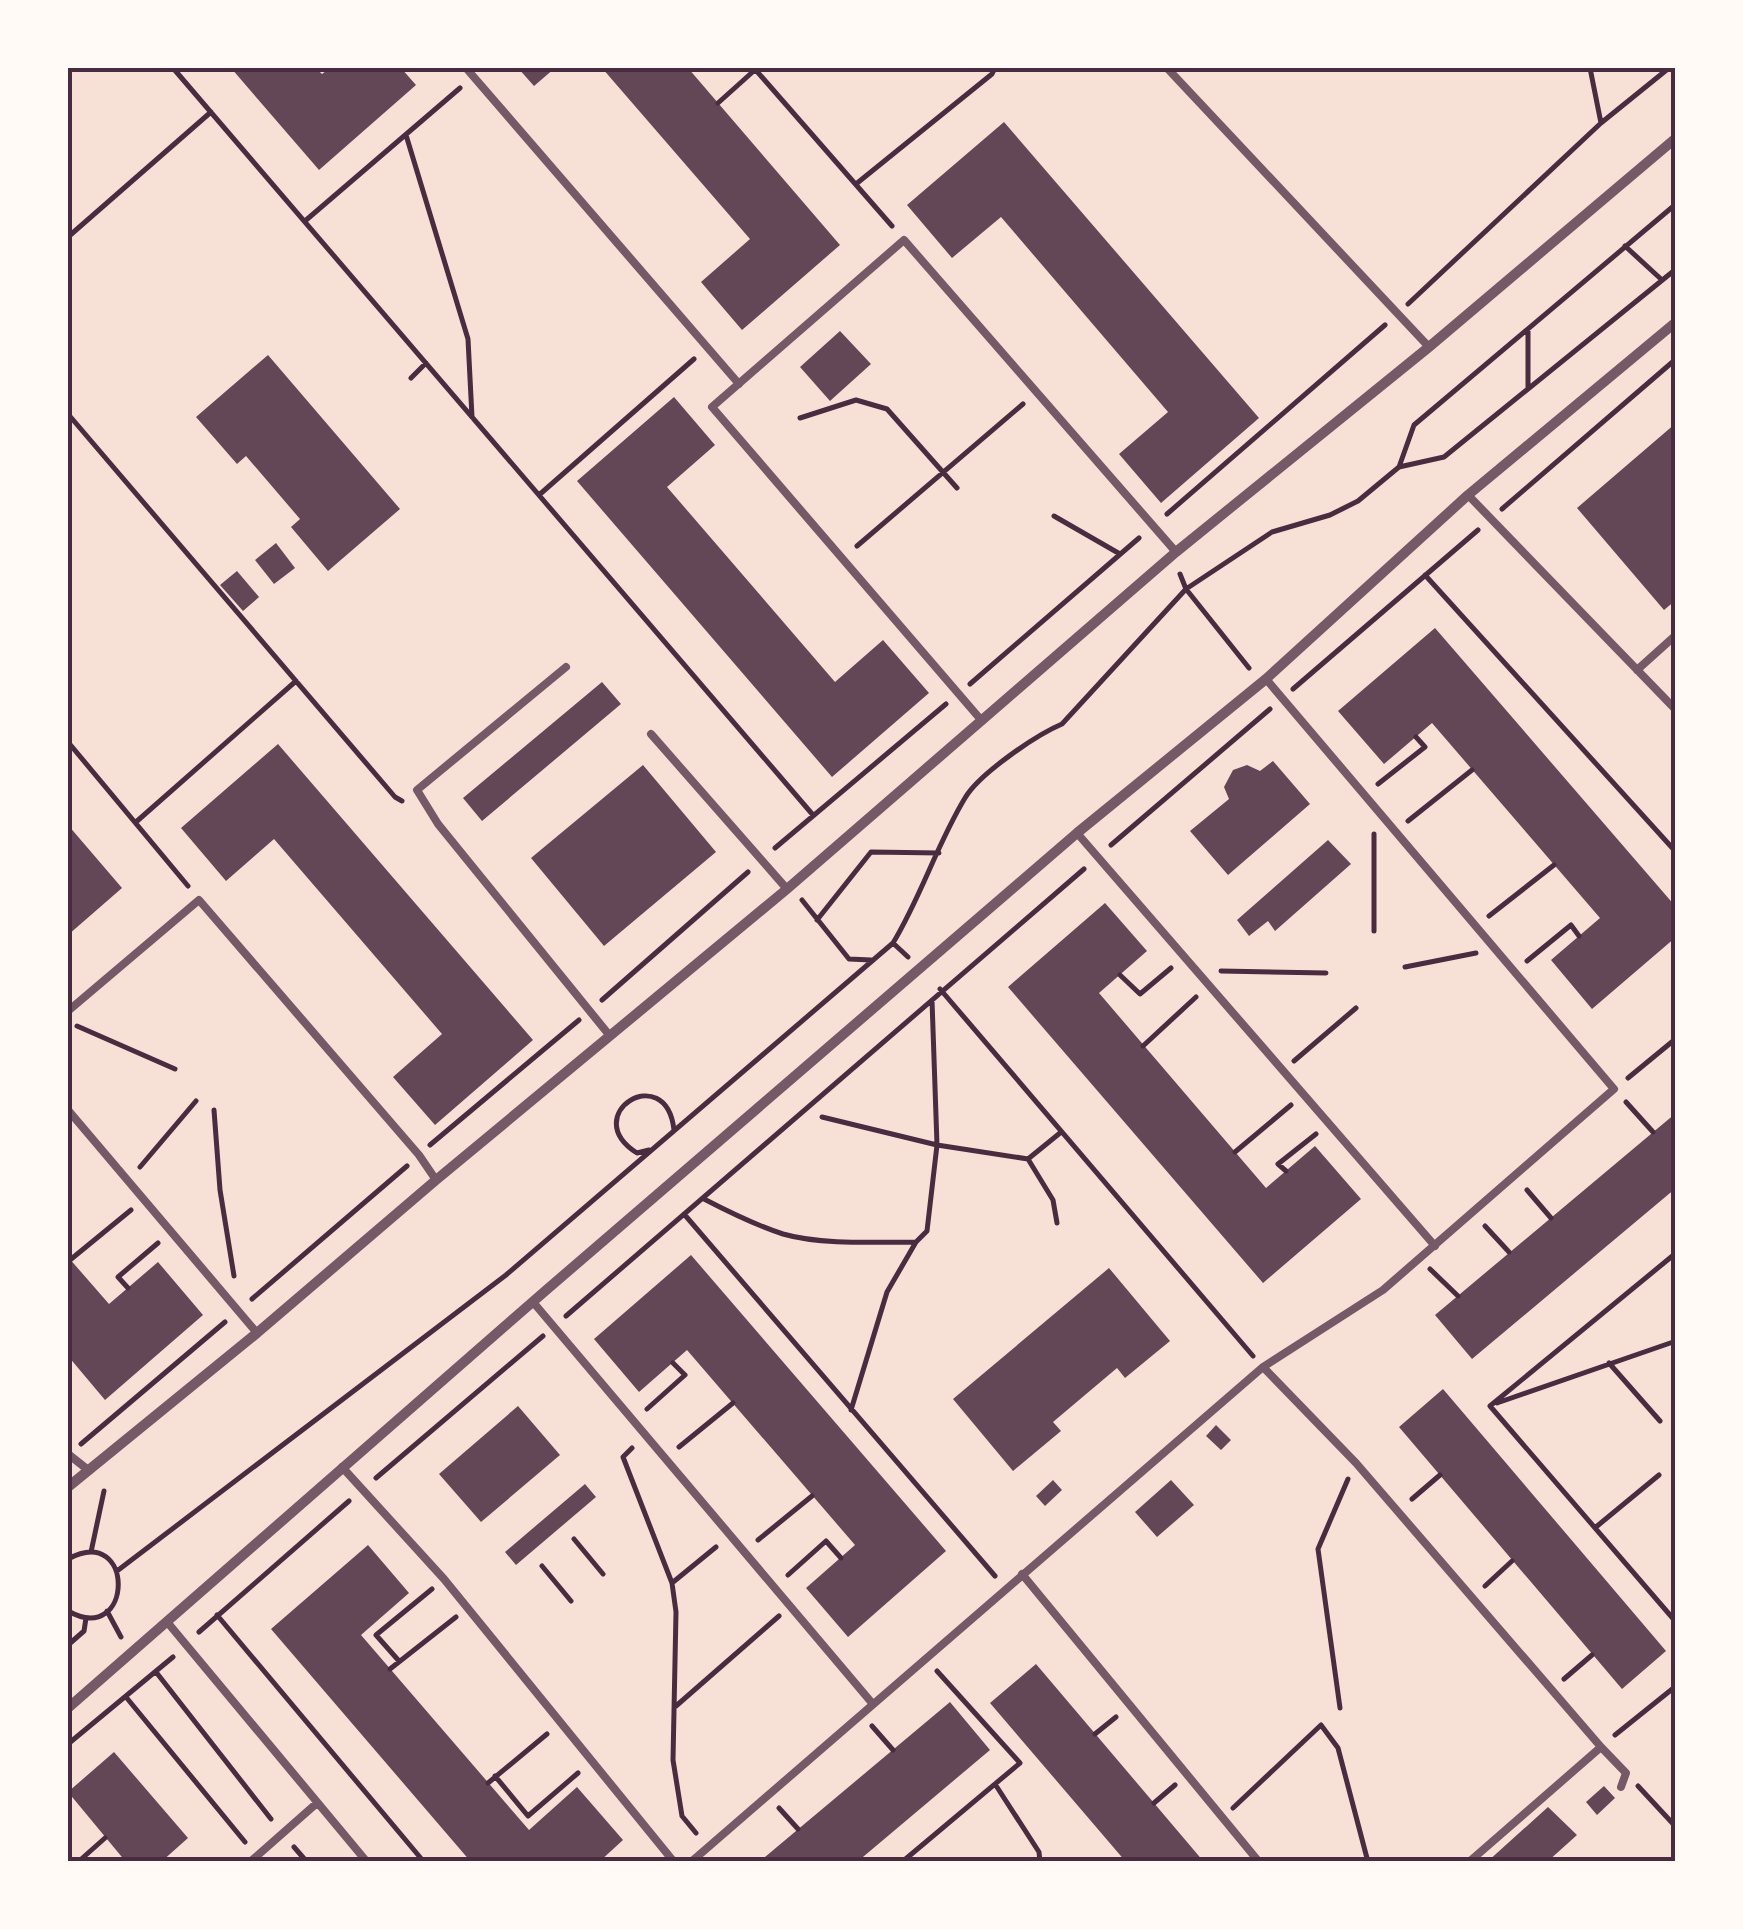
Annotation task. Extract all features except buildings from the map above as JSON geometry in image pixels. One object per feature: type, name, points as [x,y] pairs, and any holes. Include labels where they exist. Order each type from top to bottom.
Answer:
[{"type":"street","points":[[68,1486],[788,889],[1176,552],[1429,347],[1676,138]]},
{"type":"street","points":[[68,1708],[1077,833],[1266,679],[1468,496],[1676,322]]},
{"type":"lane","points":[[466,68],[739,384]]},
{"type":"lane","points":[[1167,68],[1429,347]]},
{"type":"lane","points":[[982,721],[712,407],[904,240],[1176,552]]},
{"type":"lane","points":[[1468,496],[1676,710]]},
{"type":"lane","points":[[1637,670],[1676,635]]},
{"type":"lane","points":[[566,667],[417,790],[438,824],[610,1036]]},
{"type":"lane","points":[[691,1862],[1263,1367],[1383,1290],[1614,1089],[1266,679]]},
{"type":"lane","points":[[651,734],[788,889]]},
{"type":"lane","points":[[1077,833],[1435,1246]]},
{"type":"lane","points":[[68,1011],[200,900],[419,1155],[436,1180]]},
{"type":"lane","points":[[68,1110],[257,1333]]},
{"type":"lane","points":[[533,1302],[872,1703]]},
{"type":"lane","points":[[1263,1367],[1356,1462],[1626,1773],[1621,1787]]},
{"type":"lane","points":[[68,1454],[87,1470]]},
{"type":"lane","points":[[342,1467],[444,1579],[674,1862]]},
{"type":"lane","points":[[1022,1574],[1259,1862]]},
{"type":"lane","points":[[168,1623],[367,1862]]},
{"type":"lane","points":[[1469,1862],[1601,1747]]},
{"type":"lane","points":[[253,1859],[317,1804]]},
{"type":"path","points":[[173,68],[812,814]]},
{"type":"path","points":[[718,103],[755,68],[904,240]]},
{"type":"path","points":[[856,184],[996,68]]},
{"type":"path","points":[[1590,68],[1601,123]]},
{"type":"path","points":[[76,1447],[591,1010],[812,814],[960,692],[1398,314],[1601,123],[1668,68]]},
{"type":"path","points":[[304,221],[474,76]]},
{"type":"path","points":[[68,237],[211,112]]},
{"type":"path","points":[[406,135],[468,339],[472,417]]},
{"type":"path","points":[[1398,467],[1414,426],[1676,204]]},
{"type":"path","points":[[1625,246],[1662,280]]},
{"type":"path","points":[[117,1571],[506,1275],[893,943],[916,906],[967,794],[1035,736],[1062,724],[1186,589],[1272,532],[1330,515],[1358,501],[1398,467],[1444,456],[1676,269]]},
{"type":"path","points":[[1528,329],[1528,388]]},
{"type":"path","points":[[539,495],[707,347]]},
{"type":"path","points":[[68,1744],[1676,359]]},
{"type":"path","points":[[411,378],[426,363]]},
{"type":"path","points":[[843,558],[1036,392]]},
{"type":"path","points":[[800,418],[856,400],[887,408],[957,488]]},
{"type":"path","points":[[68,414],[395,796],[438,824]]},
{"type":"path","points":[[68,429],[75,422]]},
{"type":"path","points":[[1054,516],[1120,554]]},
{"type":"path","points":[[1180,574],[1186,589],[1250,668]]},
{"type":"path","points":[[1425,576],[1676,852]]},
{"type":"path","points":[[136,822],[296,681]]},
{"type":"path","points":[[1364,796],[1424,747],[1416,737]]},
{"type":"path","points":[[68,742],[200,900]]},
{"type":"path","points":[[1394,832],[1472,770]]},
{"type":"path","points":[[1373,807],[1374,931]]},
{"type":"path","points":[[817,920],[870,852],[939,853]]},
{"type":"path","points":[[1474,927],[1554,864]]},
{"type":"path","points":[[802,900],[849,959],[874,960]]},
{"type":"path","points":[[1513,972],[1570,924],[1579,936]]},
{"type":"path","points":[[893,943],[910,960]]},
{"type":"path","points":[[1405,968],[1494,950]]},
{"type":"path","points":[[1120,975],[1140,994],[1185,956]]},
{"type":"path","points":[[1198,971],[1326,973]]},
{"type":"path","points":[[1144,1046],[1210,985]]},
{"type":"path","points":[[940,990],[1263,1367]]},
{"type":"path","points":[[851,1410],[887,1292],[916,1242],[927,1231],[937,1145],[932,1000]]},
{"type":"path","points":[[1284,1069],[1356,1008]]},
{"type":"path","points":[[68,1022],[175,1069]]},
{"type":"path","points":[[1654,1132],[1614,1089],[1675,1040]]},
{"type":"path","points":[[650,1149],[637,1152],[623,1144],[616,1128],[618,1112],[629,1099],[646,1094],[662,1100],[672,1113],[674,1130]]},
{"type":"path","points":[[1235,1152],[1305,1094]]},
{"type":"path","points":[[128,1180],[196,1101]]},
{"type":"path","points":[[214,1110],[220,1190],[240,1310]]},
{"type":"path","points":[[822,1117],[937,1145],[1028,1159],[1060,1133]]},
{"type":"path","points":[[1286,1171],[1278,1164],[1330,1123]]},
{"type":"path","points":[[1028,1159],[1053,1200],[1057,1223]]},
{"type":"path","points":[[1515,1176],[1550,1218]]},
{"type":"path","points":[[70,1260],[144,1199]]},
{"type":"path","points":[[704,1199],[786,1235],[855,1242],[916,1242]]},
{"type":"path","points":[[1474,1212],[1509,1252]]},
{"type":"path","points":[[684,1214],[1005,1588]]},
{"type":"path","points":[[128,1288],[118,1277],[172,1231]]},
{"type":"path","points":[[1490,1406],[1676,1253]]},
{"type":"path","points":[[1420,1260],[1458,1296]]},
{"type":"path","points":[[1490,1406],[1676,1341]]},
{"type":"path","points":[[634,1420],[685,1375],[674,1362]]},
{"type":"path","points":[[1609,1363],[1660,1421]]},
{"type":"path","points":[[665,1458],[733,1403]]},
{"type":"path","points":[[1490,1406],[1676,1622]]},
{"type":"path","points":[[645,1434],[623,1457],[672,1583],[676,1612],[673,1760],[682,1816],[707,1847]]},
{"type":"path","points":[[1340,1708],[1318,1549],[1356,1462]]},
{"type":"path","points":[[1398,1512],[1440,1475]]},
{"type":"path","points":[[1596,1527],[1659,1475]]},
{"type":"path","points":[[91,1552],[104,1491]]},
{"type":"path","points":[[744,1551],[812,1496]]},
{"type":"path","points":[[672,1583],[731,1535]]},
{"type":"path","points":[[574,1539],[604,1574]]},
{"type":"path","points":[[774,1587],[826,1542],[841,1558]]},
{"type":"path","points":[[68,1559],[91,1552],[110,1562],[117,1571],[119,1593],[107,1611],[86,1618],[68,1611]]},
{"type":"path","points":[[1472,1598],[1512,1562]]},
{"type":"path","points":[[542,1566],[572,1601]]},
{"type":"path","points":[[399,1661],[376,1635],[444,1579]]},
{"type":"path","points":[[676,1706],[790,1606]]},
{"type":"path","points":[[390,1668],[466,1609]]},
{"type":"path","points":[[107,1611],[121,1637]]},
{"type":"path","points":[[217,1614],[424,1862]]},
{"type":"path","points":[[68,1645],[84,1630],[86,1618]]},
{"type":"path","points":[[1552,1690],[1592,1655]]},
{"type":"path","points":[[902,1862],[1020,1763],[924,1657]]},
{"type":"path","points":[[156,1672],[283,1834]]},
{"type":"path","points":[[1601,1747],[1676,1686]]},
{"type":"path","points":[[126,1697],[253,1859]]},
{"type":"path","points":[[1095,1734],[1130,1706]]},
{"type":"path","points":[[860,1713],[893,1750]]},
{"type":"path","points":[[488,1783],[560,1722]]},
{"type":"path","points":[[1223,1818],[1321,1725],[1338,1748],[1368,1862]]},
{"type":"path","points":[[495,1776],[528,1816],[591,1762]]},
{"type":"path","points":[[1626,1773],[1676,1827]]},
{"type":"path","points":[[1154,1802],[1187,1774]]},
{"type":"path","points":[[995,1784],[1038,1852],[1040,1862]]},
{"type":"path","points":[[767,1794],[798,1829]]},
{"type":"path","points":[[78,1862],[105,1838]]}]
